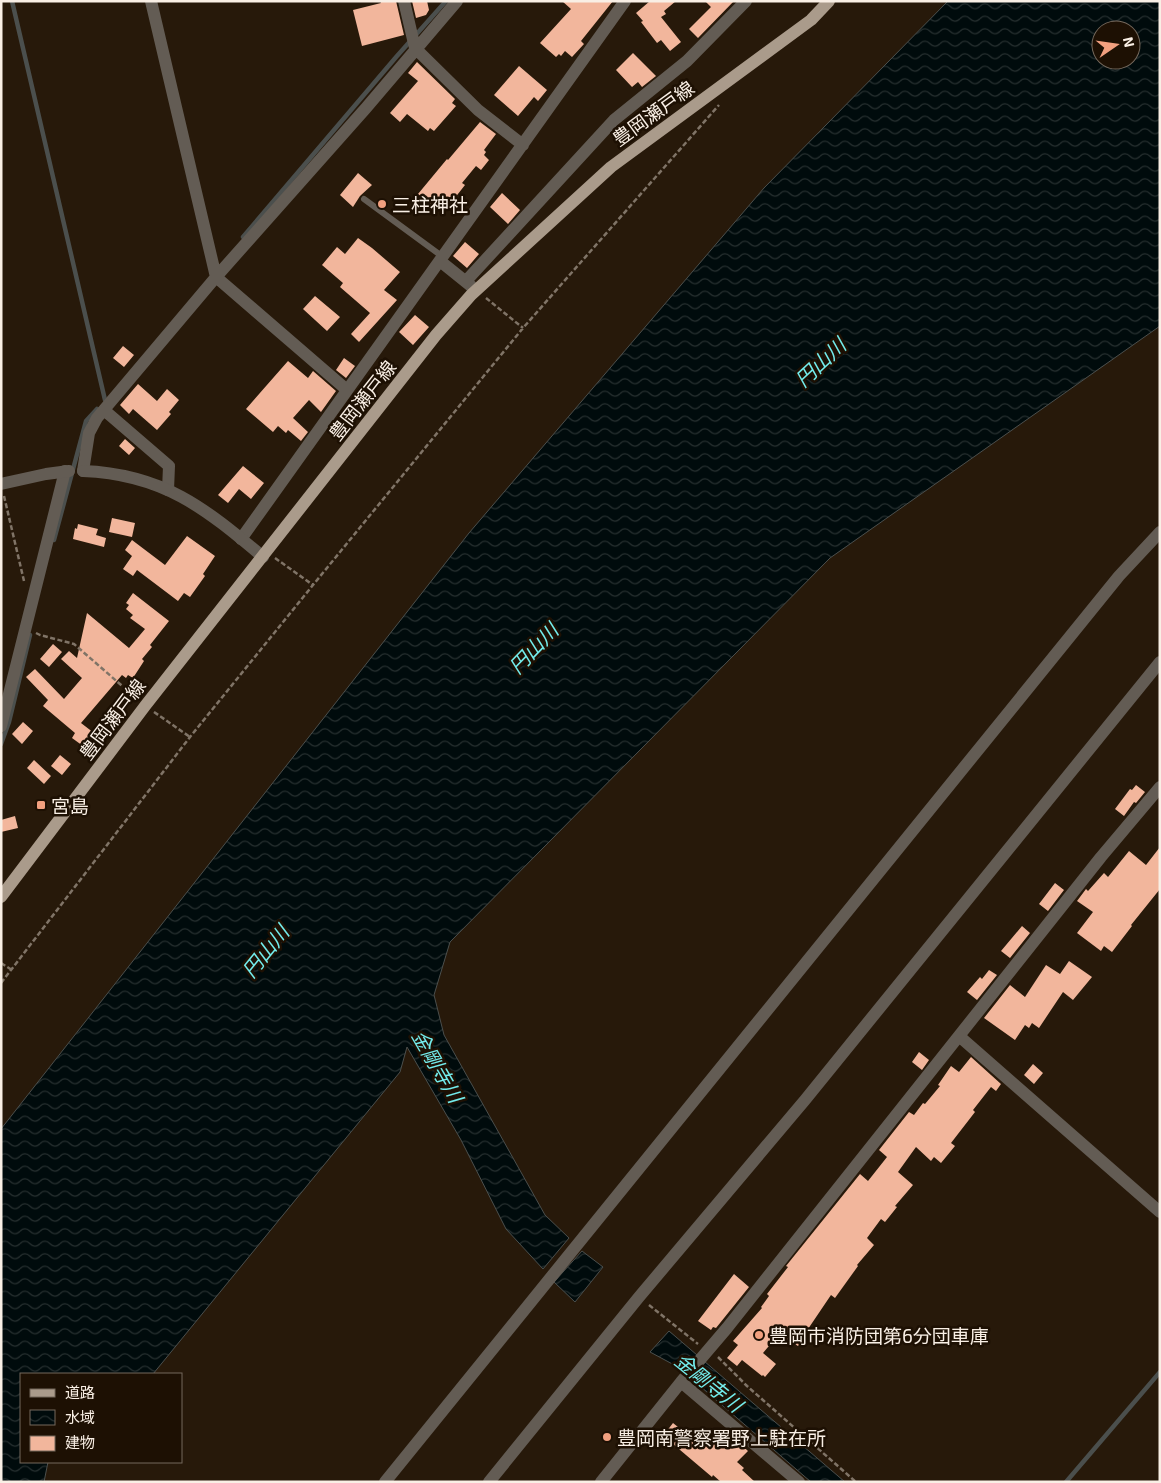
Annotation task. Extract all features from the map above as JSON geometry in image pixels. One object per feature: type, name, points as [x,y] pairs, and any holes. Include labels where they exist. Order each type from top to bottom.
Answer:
[{"type":"main road","name":"豊岡瀬戸線","points":[[1,897],[145,706],[436,335],[476,290],[611,167],[811,20],[829,1]]},
{"type":"street","points":[[151,1],[216,277],[346,390]]},
{"type":"street","points":[[404,1],[415,48],[478,110],[523,145]]},
{"type":"street","points":[[265,555],[241,539],[216,518],[168,490],[131,477],[83,471],[89,433],[94,421],[216,277],[366,108],[415,48],[457,1]]},
{"type":"street","points":[[241,539],[625,1]]},
{"type":"street","points":[[466,281],[614,120],[687,61],[746,1]]},
{"type":"street","points":[[441,259],[476,290]]},
{"type":"street","points":[[104,410],[169,466],[168,490]]},
{"type":"street","points":[[1,726],[67,471],[2,489]]},
{"type":"street","points":[[385,1482],[1113,584],[1160,532]]},
{"type":"street","points":[[489,1482],[639,1297],[805,1100],[1160,662]]},
{"type":"street","points":[[601,1482],[1101,857],[1158,790]]},
{"type":"street","points":[[959,1036],[1160,1212]]},
{"type":"street","points":[[682,1380],[799,1482]]},
{"type":"lane","points":[[364,199],[441,259]]},
{"type":"path","points":[[1,983],[190,737],[312,585],[523,328],[721,102]]},
{"type":"path","points":[[476,290],[523,328]]},
{"type":"path","points":[[2,489],[24,582]]},
{"type":"path","points":[[265,555],[312,585]]},
{"type":"path","points":[[27,625],[40,635],[74,644],[145,706],[190,737]]},
{"type":"path","points":[[1,963],[12,970]]},
{"type":"path","points":[[639,1297],[707,1351],[856,1482]]},
{"type":"water","points":[[948,1],[1160,1],[1160,326],[830,558],[450,942],[434,995],[444,1035],[545,1215],[569,1238],[543,1269],[506,1229],[461,1140],[407,1047],[400,1072],[154,1373],[20,1373],[20,1463],[48,1463],[44,1482],[1,1482],[1,1129],[469,533],[764,188]]},
{"type":"water","points":[[582,1251],[603,1267],[575,1302],[554,1282]]},
{"type":"water","name":"金剛寺川","points":[[669,1331],[845,1482],[811,1482],[678,1367],[650,1352]]},
{"type":"building","points":[[380,1],[396,1],[404,35],[362,46],[353,10],[381,3]]},
{"type":"building","points":[[412,1],[427,1],[429,10],[426,15],[416,18]]},
{"type":"building","points":[[562,1],[613,1],[581,41],[584,44],[572,57],[565,51],[561,56],[559,54],[556,57],[540,43],[571,9]]},
{"type":"building","points":[[650,1],[676,1],[664,11],[666,14],[661,17],[681,42],[670,51],[661,40],[657,43],[636,13]]},
{"type":"building","points":[[705,1],[734,1],[698,38],[689,29],[711,7]]},
{"type":"building","points":[[633,53],[656,76],[642,87],[638,82],[632,87],[616,70]]},
{"type":"building","points":[[417,62],[455,99],[452,103],[456,106],[434,131],[430,128],[428,131],[407,114],[400,122],[390,113],[418,81],[408,73]]},
{"type":"building","points":[[519,66],[547,90],[538,101],[534,97],[518,116],[494,95]]},
{"type":"building","points":[[480,122],[496,134],[484,150],[486,152],[484,155],[489,160],[481,170],[476,166],[462,183],[465,185],[443,213],[418,194]]},
{"type":"building","points":[[358,173],[372,185],[360,196],[353,207],[340,195]]},
{"type":"building","points":[[502,193],[520,210],[508,224],[490,207]]},
{"type":"building","points":[[358,238],[400,272],[384,290],[397,300],[359,342],[351,334],[370,313],[340,287],[343,283],[322,265],[337,247],[345,254]]},
{"type":"building","points":[[465,242],[479,254],[467,268],[453,256]]},
{"type":"building","points":[[315,296],[340,317],[327,331],[303,309]]},
{"type":"building","points":[[415,315],[429,327],[413,345],[399,332]]},
{"type":"building","points":[[123,346],[134,355],[124,367],[113,358]]},
{"type":"building","points":[[344,358],[355,366],[346,378],[336,370]]},
{"type":"building","points":[[288,361],[308,378],[313,371],[336,391],[321,412],[309,400],[293,418],[308,432],[301,441],[288,430],[286,433],[278,426],[273,432],[246,409]]},
{"type":"building","points":[[138,384],[157,401],[167,389],[179,400],[169,412],[171,414],[157,430],[133,409],[129,414],[120,405]]},
{"type":"building","points":[[125,439],[135,448],[129,455],[119,446]]},
{"type":"building","points":[[243,466],[264,483],[251,499],[239,489],[228,503],[218,495]]},
{"type":"building","points":[[112,518],[135,523],[132,537],[109,532]]},
{"type":"building","points":[[78,524],[98,529],[96,535],[106,538],[104,547],[73,539],[75,528],[77,529]]},
{"type":"building","points":[[187,536],[215,556],[203,574],[205,576],[190,597],[184,593],[178,601],[137,570],[133,576],[123,569],[132,556],[125,550],[132,540],[165,565]]},
{"type":"building","points":[[133,593],[169,621],[150,645],[152,647],[142,659],[144,661],[133,678],[128,675],[126,678],[122,675],[81,723],[94,733],[83,746],[72,738],[75,733],[43,706],[48,700],[26,677],[35,669],[64,699],[82,678],[61,659],[69,651],[77,658],[87,613],[129,648],[145,629],[130,618],[133,615],[126,609],[129,605],[126,603]]},
{"type":"building","points":[[53,644],[62,652],[49,667],[40,659]]},
{"type":"building","points":[[23,722],[33,731],[22,744],[12,734]]},
{"type":"building","points":[[60,755],[71,764],[62,775],[51,766]]},
{"type":"building","points":[[34,760],[51,776],[44,784],[27,768]]},
{"type":"building","points":[[1136,785],[1145,792],[1136,803],[1134,802],[1124,816],[1115,809],[1130,789],[1132,790]]},
{"type":"building","points":[[15,816],[18,828],[1,832],[1,820]]},
{"type":"building","points":[[1160,847],[1160,889],[1112,952],[1104,946],[1101,951],[1077,933],[1093,912],[1077,901],[1086,889],[1088,891],[1104,873],[1108,877],[1129,851],[1146,865]]},
{"type":"building","points":[[1055,883],[1064,890],[1048,911],[1039,904]]},
{"type":"building","points":[[1022,926],[1030,933],[1010,958],[1001,951]]},
{"type":"building","points":[[1069,961],[1092,977],[1073,1000],[1063,992],[1039,1028],[1032,1023],[1029,1028],[1025,1025],[1015,1040],[984,1018],[1010,985],[1025,997],[1046,965],[1060,974]]},
{"type":"building","points":[[989,970],[997,975],[977,1000],[967,992]]},
{"type":"building","points":[[919,1052],[929,1060],[922,1070],[912,1062]]},
{"type":"building","points":[[971,1057],[1001,1084],[996,1091],[991,1087],[973,1110],[975,1112],[951,1143],[955,1146],[941,1163],[934,1157],[931,1161],[916,1147],[898,1172],[913,1185],[895,1206],[897,1207],[885,1222],[881,1219],[867,1238],[874,1245],[857,1265],[835,1298],[831,1295],[798,1346],[779,1334],[763,1353],[776,1364],[765,1377],[742,1360],[737,1366],[727,1358],[738,1345],[733,1341],[762,1308],[769,1296],[767,1294],[788,1267],[786,1266],[860,1174],[868,1181],[887,1157],[879,1150],[909,1112],[914,1115],[923,1103],[925,1104],[940,1086],[938,1085],[951,1066],[959,1072]]},
{"type":"building","points":[[1033,1064],[1043,1073],[1034,1084],[1024,1075]]},
{"type":"building","points":[[734,1274],[749,1287],[716,1328],[713,1327],[711,1330],[698,1321]]},
{"type":"building","points":[[673,1423],[683,1431],[676,1440],[666,1432]]},
{"type":"building","points":[[723,1428],[748,1451],[737,1462],[744,1468],[742,1470],[755,1482],[721,1482],[713,1475],[712,1477],[673,1444],[683,1433],[703,1449]]},
{"type":"waterway","points":[[12,1],[105,400]]},
{"type":"waterway","points":[[243,237],[446,1]]},
{"type":"waterway","points":[[54,540],[86,421],[97,409]]},
{"type":"waterway","points":[[1,744],[9,722],[30,635]]},
{"type":"waterway","points":[[1066,1482],[1160,1372]]},
{"type":"place","name":"三柱神社","points":[[382,204]]},
{"type":"place","name":"宮島","points":[[41,805]]},
{"type":"place","name":"豊岡市消防団第6分団車庫","points":[[759,1335]]},
{"type":"place","name":"豊岡南警察署野上駐在所","points":[[607,1437]]},
{"type":"water label","name":"円山川","points":[[820,362]]},
{"type":"water label","name":"円山川","points":[[533,648]]},
{"type":"water label","name":"円山川","points":[[265,951]]}]
